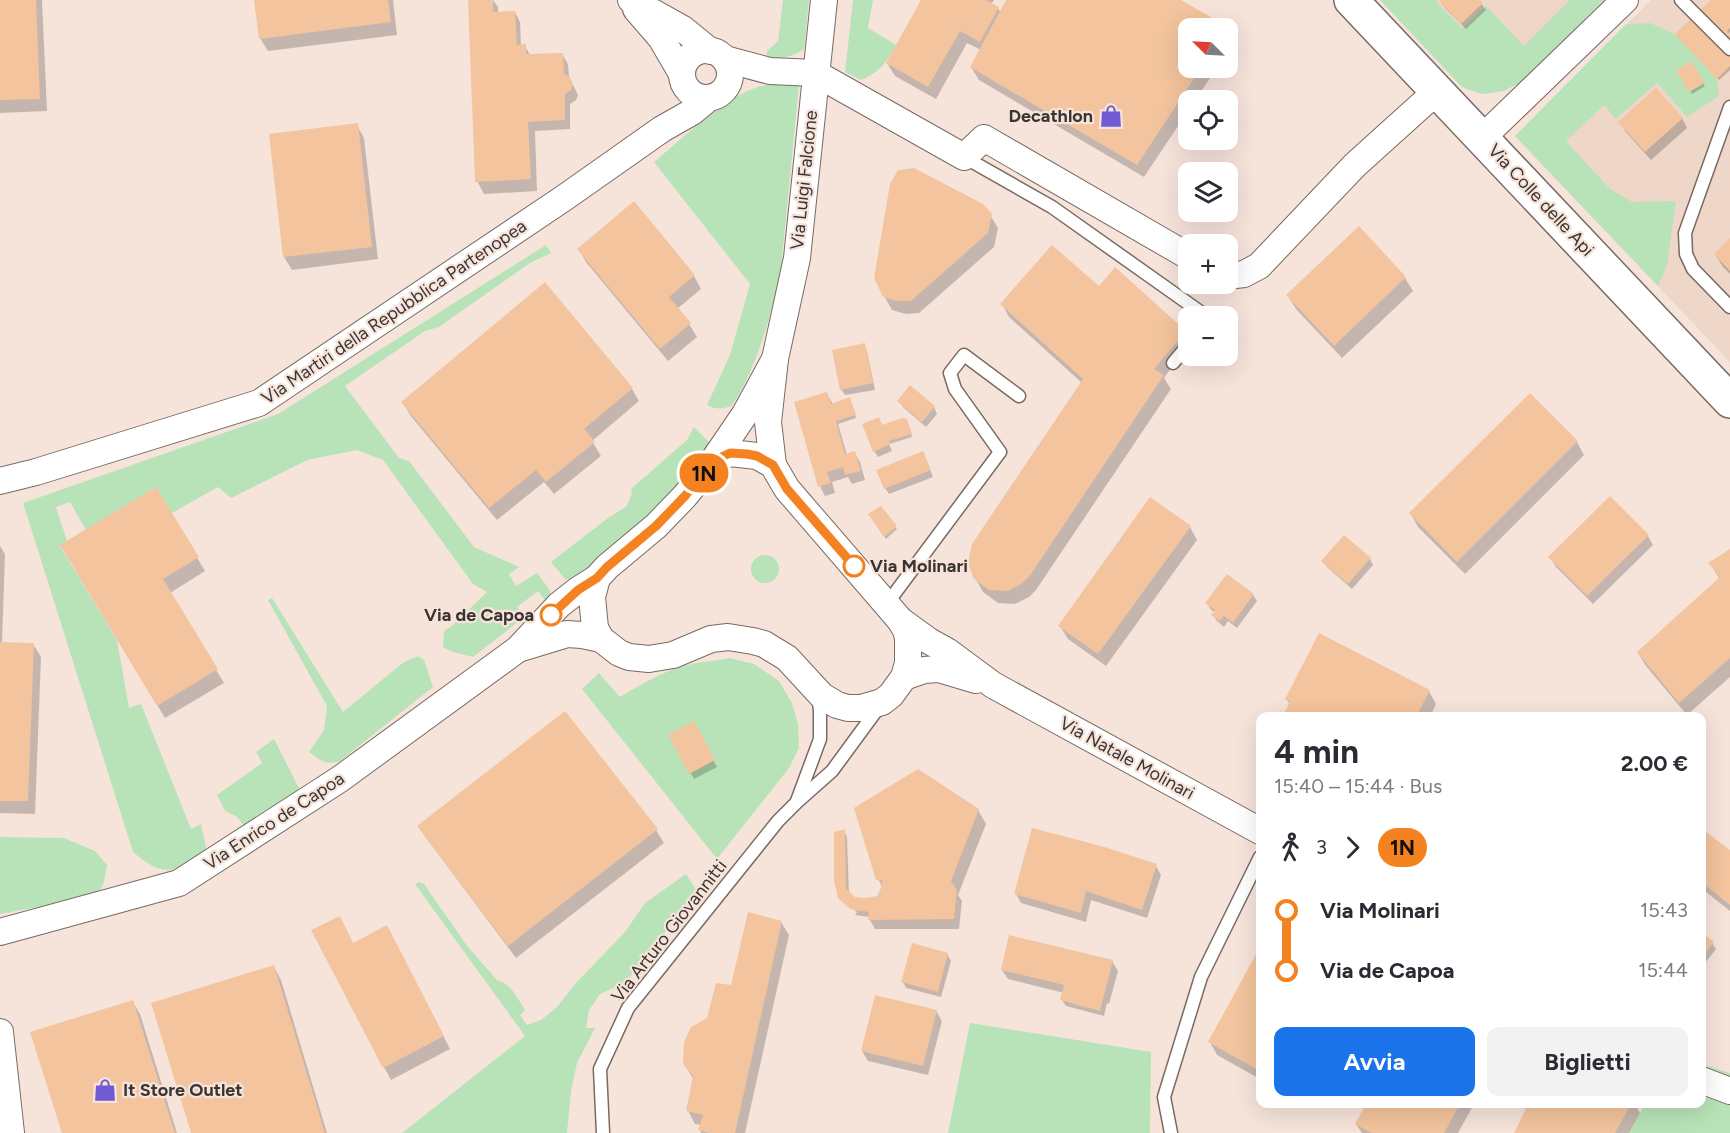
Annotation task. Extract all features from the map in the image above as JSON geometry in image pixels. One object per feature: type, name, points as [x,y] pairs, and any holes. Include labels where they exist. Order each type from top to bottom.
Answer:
[{"type":"main road","name":"Via Colle delle Api","points":[[1351,0],[1730,400]]},
{"type":"street","points":[[630,0],[683,29],[718,55],[729,67],[728,83],[716,94],[701,98],[693,95],[687,89],[661,38],[630,0]]},
{"type":"street","name":"Via Luigi Falcione","points":[[773,465],[768,422],[775,359],[797,258],[824,0]]},
{"type":"street","points":[[1482,138],[1625,0]]},
{"type":"street","points":[[682,78],[683,66],[688,58],[702,51],[770,71],[815,73],[964,157],[984,138],[1178,250]]},
{"type":"street","name":"Via Martiri della Repubblica Partenopea","points":[[0,481],[259,404],[662,129],[692,112],[716,94],[770,71]]},
{"type":"street","name":"Via Martiri della Repubblica Partenopea","points":[[662,129],[676,101],[682,78]]},
{"type":"street","points":[[1238,275],[1259,266],[1355,165],[1437,91]]},
{"type":"street","name":"Via Luigi Falcione","points":[[597,578],[656,526],[685,496],[713,461],[745,414],[775,359]]},
{"type":"street","points":[[597,578],[591,597],[595,628],[600,639],[619,653],[629,657],[649,659],[673,655],[711,639],[753,640],[786,658],[818,693],[837,705],[861,708],[882,702],[891,695],[904,677],[908,663],[909,645],[906,630],[787,489],[773,465],[757,456],[747,454],[730,453],[713,461]]},
{"type":"street","name":"Via Enrico de Capoa","points":[[0,932],[179,882],[339,779],[518,649],[559,606],[597,578]]},
{"type":"street","name":"Via Natale Molinari","points":[[893,613],[993,685],[1256,829]]},
{"type":"street","name":"Via Enrico de Capoa","points":[[518,649],[567,633],[600,639]]},
{"type":"street","name":"Via Natale Molinari","points":[[904,677],[924,670],[939,669],[993,685]]},
{"type":"street","points":[[0,1032],[11,1133]]},
{"type":"street","points":[[1706,1082],[1730,1091]]},
{"type":"lane","points":[[1681,0],[1730,49]]},
{"type":"lane","points":[[1730,107],[1685,233],[1686,254],[1693,269],[1730,307]]},
{"type":"lane","points":[[964,157],[1052,207],[1192,306]]},
{"type":"lane","points":[[893,613],[1000,452],[955,389],[950,373],[964,355],[1019,396]]},
{"type":"lane","points":[[1173,363],[1178,357]]},
{"type":"lane","name":"Via Arturo Giovannitti","points":[[797,802],[820,739],[818,693]]},
{"type":"lane","name":"Via Arturo Giovannitti","points":[[603,1133],[600,1069],[628,1008],[778,821],[832,771],[882,702]]},
{"type":"lane","points":[[1171,1133],[1164,1097],[1201,977],[1256,865]]},
{"type":"shaded area","points":[[1380,0],[1605,0],[1504,91],[1482,94],[1462,87]]},
{"type":"shaded area","points":[[1651,0],[1730,0],[1730,362],[1515,136]]},
{"type":"green space","points":[[783,0],[809,0],[804,49],[786,57],[766,59],[767,51],[778,41]]},
{"type":"green space","points":[[853,0],[873,0],[868,28],[896,45],[882,66],[861,80],[845,72]]},
{"type":"green space","points":[[1380,0],[1437,0],[1436,2],[1462,28],[1486,6],[1524,46],[1570,0],[1605,0],[1525,80],[1504,91],[1482,94],[1462,87]]},
{"type":"green space","points":[[1650,23],[1675,34],[1717,79],[1719,96],[1687,117],[1657,83],[1616,119],[1604,105],[1566,141],[1609,188],[1632,202],[1676,201],[1667,265],[1658,286],[1515,136],[1626,24]]},
{"type":"green space","points":[[786,83],[799,85],[781,268],[777,286],[762,340],[741,390],[732,406],[713,408],[707,405],[730,355],[750,284],[654,162],[731,100],[758,87]]},
{"type":"green space","points":[[546,245],[551,253],[530,263],[439,327],[425,331],[345,386],[399,458],[409,461],[474,547],[519,567],[509,574],[516,586],[537,573],[549,589],[551,595],[545,600],[538,591],[517,607],[523,618],[473,657],[443,647],[444,631],[487,592],[473,584],[383,460],[357,450],[307,460],[231,498],[218,487],[172,513],[156,487],[86,530],[70,502],[56,507],[67,541],[60,546],[117,640],[129,708],[141,704],[191,829],[201,824],[207,852],[187,864],[170,870],[144,861],[133,852],[23,503],[278,414]]},
{"type":"green space","points":[[694,427],[712,445],[660,508],[575,580],[565,579],[551,562],[626,507],[632,494],[631,489],[687,440]]},
{"type":"green space","points":[[765,555],[775,559],[779,569],[775,579],[765,583],[755,579],[751,569],[755,559]]},
{"type":"green space","points":[[272,598],[343,712],[404,662],[418,656],[424,660],[433,687],[340,761],[331,763],[320,760],[309,752],[324,730],[327,706],[268,600]]},
{"type":"green space","points":[[730,658],[754,664],[779,681],[792,703],[798,724],[799,748],[789,768],[717,859],[582,689],[599,673],[620,697],[650,680],[683,666]]},
{"type":"green space","points":[[274,739],[301,792],[245,827],[237,817],[225,811],[217,795],[262,763],[256,752]]},
{"type":"green space","points":[[0,837],[64,838],[95,851],[107,865],[104,882],[97,896],[0,914]]},
{"type":"green space","points":[[686,874],[697,891],[626,982],[600,994],[589,1010],[586,1028],[595,1028],[577,1063],[571,1091],[567,1133],[402,1133],[525,1036],[415,884],[419,882],[424,884],[468,947],[497,980],[506,984],[513,992],[525,1010],[520,1015],[527,1025],[541,1020],[556,1008],[576,983],[625,932],[645,903]]},
{"type":"green space","points":[[970,1023],[1151,1052],[1150,1133],[948,1133]]},
{"type":"green space","points":[[1706,1066],[1730,1073],[1730,1133],[1629,1133],[1643,1108],[1706,1108]]},
{"type":"building","points":[[0,0],[36,0],[40,99],[0,100]]},
{"type":"building","points":[[254,0],[388,0],[391,22],[259,39]]},
{"type":"building","points":[[468,0],[493,0],[493,12],[515,11],[517,45],[526,44],[526,54],[563,53],[564,74],[570,77],[573,84],[571,90],[565,94],[565,120],[528,122],[531,179],[475,182]]},
{"type":"building","points":[[921,0],[986,0],[999,7],[980,42],[960,31],[928,87],[886,63]]},
{"type":"building","name":"Decathlon","points":[[1006,0],[1181,0],[1212,18],[1178,18],[1178,78],[1194,78],[1186,90],[1178,90],[1178,103],[1137,165],[970,67]]},
{"type":"building","points":[[1480,0],[1483,3],[1461,24],[1439,1]]},
{"type":"building","points":[[1711,0],[1730,0],[1730,28],[1727,31],[1730,35],[1730,66],[1717,79],[1675,34]]},
{"type":"building","points":[[1691,61],[1705,83],[1689,92],[1676,71]]},
{"type":"building","points":[[1656,88],[1683,118],[1645,152],[1618,122]]},
{"type":"building","points":[[358,123],[372,247],[283,257],[269,134]]},
{"type":"building","points":[[914,168],[983,204],[992,214],[988,233],[911,301],[897,301],[883,297],[874,278],[890,184],[898,170]]},
{"type":"building","points":[[634,201],[695,275],[669,297],[691,323],[660,349],[577,249]]},
{"type":"building","points":[[1359,226],[1406,277],[1334,346],[1286,295]]},
{"type":"building","points":[[1730,238],[1730,271],[1714,254]]},
{"type":"building","points":[[1052,245],[1099,286],[1115,267],[1178,324],[1178,340],[1154,369],[1164,375],[1029,577],[1008,591],[989,590],[974,579],[968,563],[972,544],[1083,379],[1000,304]]},
{"type":"building","points":[[545,282],[633,388],[584,429],[595,442],[546,482],[536,470],[489,508],[401,402]]},
{"type":"building","points":[[865,343],[873,383],[840,390],[832,350]]},
{"type":"building","points":[[910,385],[935,406],[922,422],[897,401]]},
{"type":"building","points":[[827,392],[831,404],[850,397],[856,415],[836,421],[845,454],[855,451],[861,471],[845,475],[843,467],[827,472],[831,483],[818,487],[794,402]]},
{"type":"building","points":[[1530,393],[1578,441],[1457,562],[1409,513]]},
{"type":"building","points":[[879,417],[882,425],[902,418],[907,419],[912,434],[889,441],[890,444],[873,452],[862,424]]},
{"type":"building","points":[[923,451],[931,470],[884,489],[876,470]]},
{"type":"building","points":[[156,487],[199,557],[163,579],[218,669],[157,706],[60,545]]},
{"type":"building","points":[[1610,496],[1649,535],[1587,596],[1548,557]]},
{"type":"building","points":[[1150,497],[1191,526],[1098,654],[1058,626]]},
{"type":"building","points":[[881,506],[897,526],[884,537],[868,514]]},
{"type":"building","points":[[1344,535],[1371,558],[1348,584],[1321,561]]},
{"type":"building","points":[[1730,549],[1730,658],[1679,703],[1637,652],[1720,577],[1708,563]]},
{"type":"building","points":[[1227,574],[1254,594],[1233,623],[1224,616],[1220,621],[1211,615],[1215,610],[1205,603]]},
{"type":"building","points":[[1319,633],[1430,690],[1419,712],[1285,712],[1290,702],[1285,699]]},
{"type":"building","points":[[0,642],[34,643],[28,801],[0,801]]},
{"type":"building","points":[[565,711],[658,829],[508,946],[417,826]]},
{"type":"building","points":[[694,721],[715,760],[689,774],[668,735]]},
{"type":"building","points":[[918,769],[979,809],[951,881],[957,890],[954,919],[868,920],[869,912],[850,909],[838,898],[834,881],[834,832],[845,829],[846,889],[855,897],[877,896],[882,880],[876,880],[854,808]]},
{"type":"building","points":[[1032,828],[1157,864],[1142,910],[1086,891],[1081,913],[1014,894]]},
{"type":"building","points":[[1706,832],[1730,850],[1730,905],[1706,886]]},
{"type":"building","points":[[748,912],[782,921],[735,1133],[709,1133],[698,1130],[703,1115],[686,1111],[693,1076],[683,1064],[684,1042],[691,1027],[707,1018],[716,983],[731,985]]},
{"type":"building","points":[[340,916],[353,943],[387,925],[444,1036],[383,1068],[311,930]]},
{"type":"building","points":[[1009,935],[1113,960],[1100,1011],[1060,1000],[1064,985],[1001,970]]},
{"type":"building","points":[[1706,936],[1714,942],[1706,952]]},
{"type":"building","points":[[912,943],[948,953],[938,992],[901,982]]},
{"type":"building","points":[[1256,954],[1256,1069],[1208,1042]]},
{"type":"building","points":[[274,965],[325,1133],[191,1133],[151,1003]]},
{"type":"building","points":[[875,995],[937,1010],[923,1066],[861,1051]]},
{"type":"building","name":"It Store Outlet","points":[[133,1000],[175,1133],[62,1133],[30,1032]]},
{"type":"building","points":[[1364,1108],[1458,1108],[1444,1133],[1372,1133],[1355,1124]]},
{"type":"building","points":[[1526,1108],[1629,1108],[1615,1133],[1514,1133]]},
{"type":"bus line","name":"1N","points":[[551,615],[656,526],[685,496],[713,461],[730,453],[757,456],[773,465],[787,489],[854,566]]},
{"type":"place","name":"Decathlon","points":[[1111,116]]},
{"type":"place","name":"Via Molinari","points":[[854,566]]},
{"type":"place","name":"Via de Capoa","points":[[551,615]]},
{"type":"place","name":"It Store Outlet","points":[[105,1090]]}]
